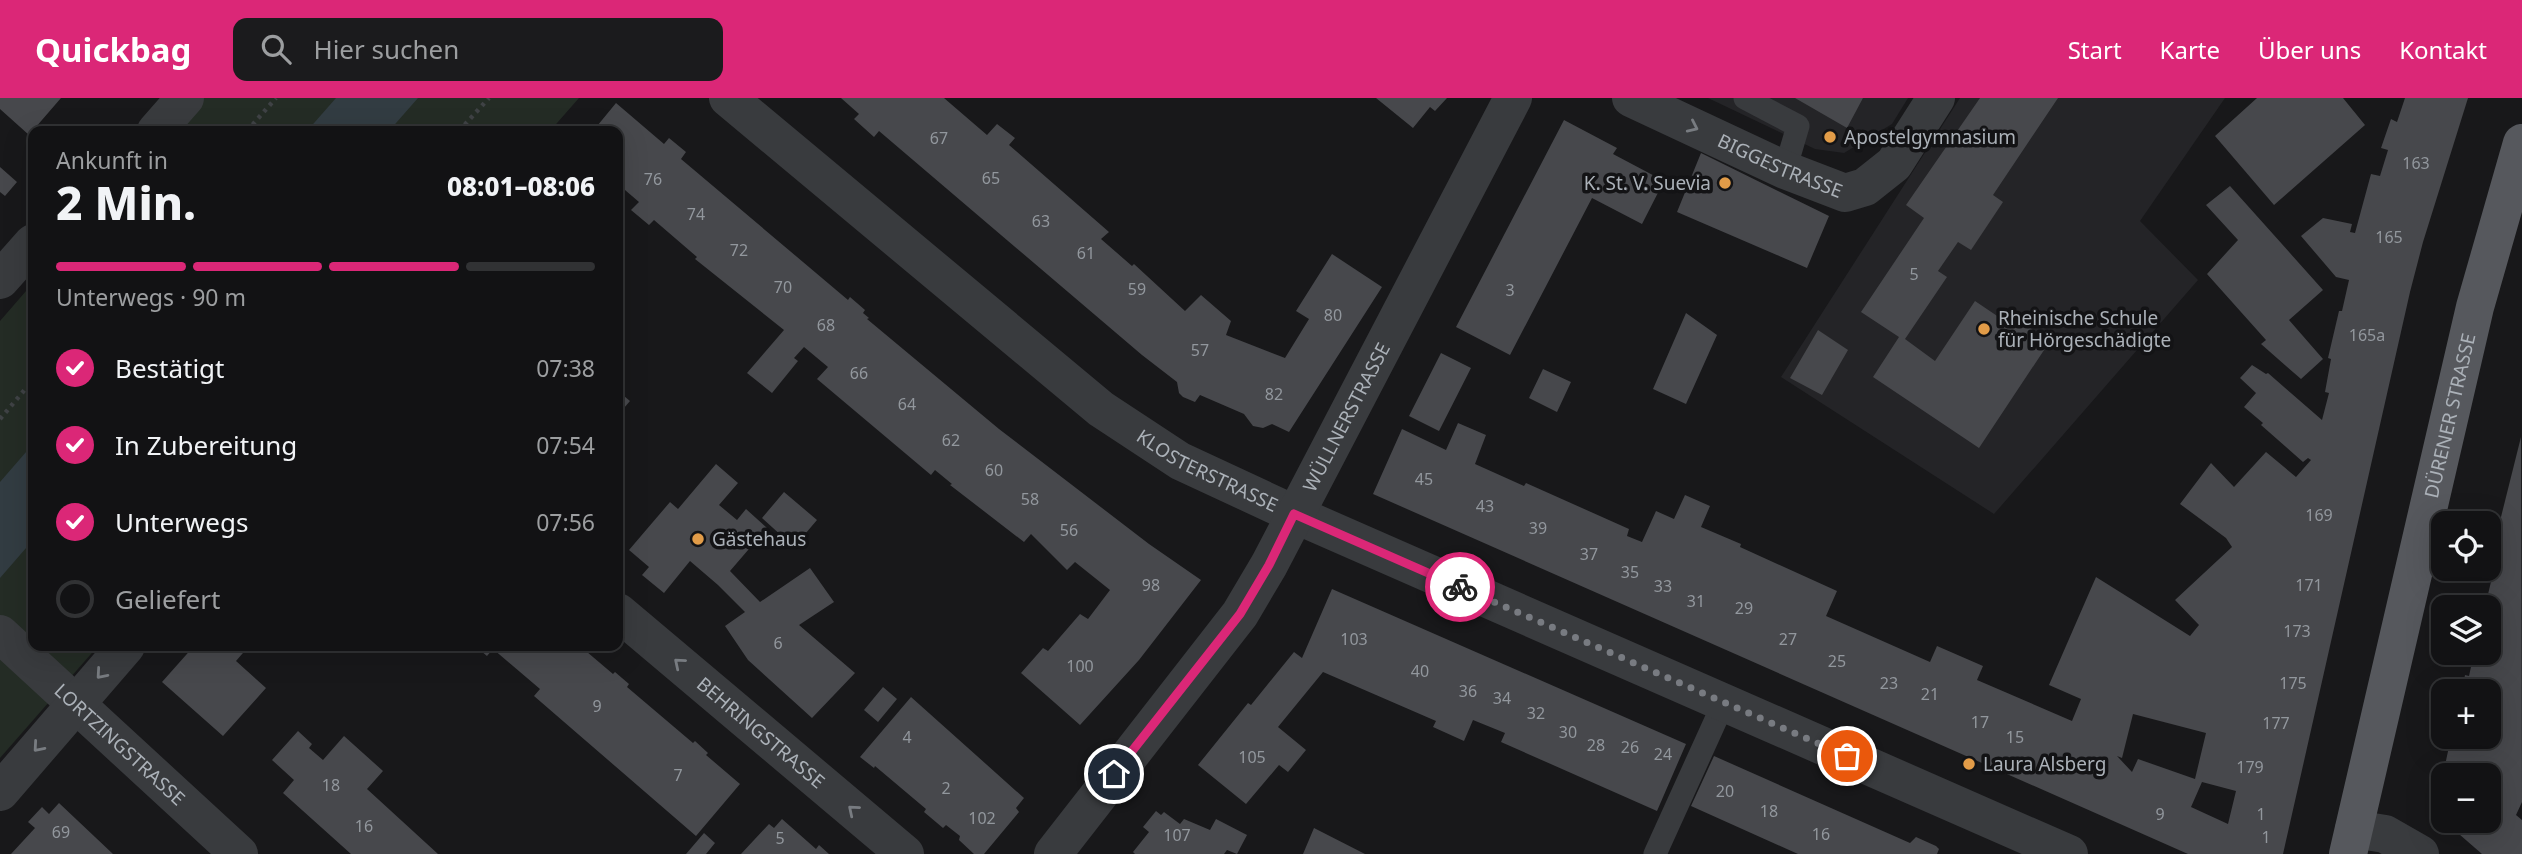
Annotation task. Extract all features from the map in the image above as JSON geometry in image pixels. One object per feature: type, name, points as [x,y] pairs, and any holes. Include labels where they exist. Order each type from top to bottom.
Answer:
[{"type":"main road","name":"DÜRENER STRASSE","points":[[2351,842],[2475,307],[2519,161]]},
{"type":"street","points":[[160,126],[185,98]]},
{"type":"street","name":"KLOSTERSTRASSE","points":[[728,98],[1101,408],[1180,461],[1294,514],[2069,854]]},
{"type":"street","name":"WÜLLNERSTRASSE","points":[[1053,854],[1240,614],[1269,565],[1513,98]]},
{"type":"street","name":"BIGGESTRASSE","points":[[1631,98],[1785,170],[1845,193],[1866,187],[1894,164],[1937,98]]},
{"type":"street","points":[[0,280],[28,249]]},
{"type":"street","name":"BEHRINGSTRASSE","points":[[623,616],[905,854]]},
{"type":"street","name":"LORTZINGSTRASSE","points":[[6,639],[239,854]]},
{"type":"street","points":[[0,792],[122,651]]},
{"type":"street","points":[[2351,842],[2385,834],[2420,854]]},
{"type":"lane","points":[[1745,98],[1798,126],[1785,170]]},
{"type":"lane","points":[[1655,854],[1724,702]]},
{"type":"path","points":[[251,126],[276,98]]},
{"type":"path","points":[[464,126],[489,98]]},
{"type":"path","points":[[0,419],[28,386]]},
{"type":"shaded area","points":[[196,98],[579,98],[554,126],[171,126]]},
{"type":"shaded area","points":[[336,98],[418,98],[393,126],[311,126]]},
{"type":"shaded area","name":"Apostelgymnasium","points":[[1708,98],[1908,98],[1892,124],[1844,153],[1815,149]]},
{"type":"shaded area","name":"Rheinische Schule für Hörgeschädigte","points":[[1960,98],[2225,98],[2140,221],[2198,280],[1994,514],[1781,377]]},
{"type":"shaded area","points":[[28,289],[28,651],[94,651],[0,758],[0,321]]},
{"type":"shaded area","points":[[28,450],[28,546],[0,578],[0,482]]},
{"type":"building","points":[[0,98],[61,98],[37,126],[28,126],[28,134],[0,109]]},
{"type":"building","points":[[841,98],[944,98],[987,135],[997,124],[1015,138],[1009,145],[1109,232],[1101,239],[1132,266],[1134,264],[1185,311],[1201,295],[1231,321],[1226,335],[1285,358],[1309,319],[1296,311],[1332,254],[1382,287],[1289,432],[1272,424],[1263,428],[1253,426],[1244,414],[1200,395],[1195,402],[1183,397],[1179,393],[1177,382],[879,131],[874,137],[854,119],[859,114]]},
{"type":"building","points":[[1376,98],[1447,98],[1435,111],[1430,107],[1413,128]]},
{"type":"building","points":[[1795,98],[1863,98],[1847,128]]},
{"type":"building","points":[[1980,98],[2058,98],[1993,195],[2003,202],[1971,250],[1958,242],[1938,271],[1947,277],[1905,339],[1935,361],[1975,301],[2015,328],[2019,321],[2050,341],[1979,448],[1873,377],[1899,337],[1861,312],[1924,218],[1906,205]]},
{"type":"building","points":[[2257,98],[2343,98],[2365,125],[2274,205],[2215,136]]},
{"type":"building","points":[[2405,98],[2468,98],[2410,292],[2283,854],[2188,854],[1373,494],[1402,429],[1446,450],[1458,423],[1486,435],[1475,464],[1524,486],[1526,483],[1629,529],[1627,536],[1642,542],[1656,511],[1674,519],[1685,495],[1710,506],[1701,527],[1837,591],[1826,616],[1930,662],[1937,646],[1983,666],[1977,680],[2072,721],[2081,699],[2049,685],[2096,577],[2190,636],[2199,625],[2175,600],[2232,547],[2226,538],[2180,504],[2211,463],[2234,487],[2266,452],[2296,477],[2311,460],[2308,458],[2303,462],[2244,407],[2256,393],[2240,378],[2252,365],[2268,373],[2322,420],[2329,393],[2325,392],[2331,359],[2328,358],[2349,280],[2336,277],[2301,236],[2323,218],[2352,224],[2350,232],[2355,233],[2371,174],[2380,176],[2388,150],[2381,148],[2391,119],[2397,122]],"holes":[[[2133,714],[2206,733],[2195,779],[2138,759],[2132,772],[2117,756],[2122,758]],[[2202,782],[2236,791],[2228,824],[2191,807]]]},
{"type":"building","points":[[616,103],[664,144],[669,138],[686,152],[681,159],[848,300],[850,297],[865,310],[863,313],[869,318],[867,319],[999,429],[1149,544],[1201,580],[1139,660],[1080,725],[1021,673],[1043,648],[1048,651],[1080,614],[1088,619],[1110,590],[1075,562],[1067,570],[1031,534],[1024,542],[950,485],[952,484],[935,470],[931,475],[817,379],[828,367],[804,347],[794,358],[798,361],[772,393],[747,373],[784,330],[695,259],[697,257],[654,220],[649,225],[631,210],[639,202],[623,188],[623,126],[597,126]]},
{"type":"building","points":[[1564,120],[1617,148],[1613,154],[1664,181],[1642,224],[1592,198],[1510,355],[1456,327]]},
{"type":"building","name":"K. St. V. Suevia","points":[[1701,153],[1829,216],[1807,268],[1677,212]]},
{"type":"building","points":[[0,167],[17,182],[5,196],[0,192]]},
{"type":"building","points":[[2230,186],[2323,290],[2289,320],[2323,359],[2301,379],[2261,344],[2266,340],[2207,274],[2238,240],[2206,205]]},
{"type":"building","points":[[1686,313],[1717,335],[1686,404],[1653,389]]},
{"type":"building","points":[[1818,330],[1848,350],[1822,395],[1790,378]]},
{"type":"building","points":[[1441,353],[1471,368],[1439,431],[1409,416]]},
{"type":"building","points":[[1543,369],[1571,382],[1557,412],[1529,398]]},
{"type":"building","points":[[623,395],[630,401],[623,409]]},
{"type":"building","points":[[2521,437],[2522,802],[2516,815],[2522,820],[2522,854],[2482,854],[2458,833],[2501,833],[2501,763],[2446,763],[2448,749],[2501,749],[2501,679],[2464,679],[2465,675],[2469,676],[2471,665],[2501,665],[2501,595],[2488,595],[2491,581],[2501,581],[2501,517]]},
{"type":"building","points":[[716,464],[738,483],[719,505],[737,520],[746,509],[767,528],[730,571],[760,602],[810,568],[834,602],[799,625],[855,673],[812,718],[748,660],[725,626],[745,612],[718,585],[690,561],[664,593],[642,575],[649,567],[629,550],[670,502],[678,509]]},
{"type":"building","points":[[784,492],[817,520],[794,547],[762,518]]},
{"type":"building","points":[[1332,589],[1686,744],[1657,811],[1501,742],[1505,733],[1473,720],[1464,741],[1433,727],[1436,721],[1323,672],[1278,727],[1306,750],[1288,772],[1279,765],[1246,804],[1198,765],[1294,652],[1302,658]]},
{"type":"building","points":[[190,651],[245,651],[236,661],[266,688],[223,736],[162,682]]},
{"type":"building","points":[[495,651],[586,651],[629,684],[627,687],[693,743],[695,741],[708,753],[706,755],[740,784],[696,836],[534,696],[540,689]]},
{"type":"building","points":[[883,687],[897,699],[878,722],[864,710]]},
{"type":"building","points":[[911,697],[1024,798],[1016,808],[1019,812],[984,854],[974,854],[959,840],[960,836],[946,825],[943,828],[924,812],[926,809],[875,766],[874,768],[860,757]]},
{"type":"building","points":[[298,731],[312,744],[309,748],[323,760],[344,736],[383,771],[367,789],[438,854],[351,854],[283,793],[294,780],[272,760]]},
{"type":"building","points":[[1714,756],[1910,843],[1916,837],[1936,846],[1939,849],[1937,854],[1798,854],[1691,806]]},
{"type":"building","points":[[59,803],[113,854],[11,854],[35,828],[28,822],[42,807],[49,814]]},
{"type":"building","points":[[1156,811],[1161,815],[1164,812],[1180,824],[1184,819],[1210,830],[1216,819],[1247,835],[1237,854],[1227,850],[1224,854],[1135,854],[1133,852],[1149,832],[1143,827]]},
{"type":"building","points":[[782,819],[816,849],[819,845],[829,854],[741,854],[769,824],[774,828]]},
{"type":"building","points":[[1314,828],[1365,854],[1303,854]]},
{"type":"building","points":[[704,833],[715,843],[706,854],[686,854]]},
{"type":"way so far","points":[[1460,587],[1847,756]]},
{"type":"place","name":"Apostelgymnasium","points":[[1830,137]]},
{"type":"place","name":"K. St. V. Suevia","points":[[1725,183]]},
{"type":"place","name":"Rheinische Schule für Hörgeschädigte","points":[[1984,329]]},
{"type":"place","name":"Gästehaus","points":[[698,539]]},
{"type":"place","name":"Laura Alsberg","points":[[1969,764]]},
{"type":"route","points":[[1114,774],[1240,614],[1269,565],[1294,514],[1460,587]]}]
